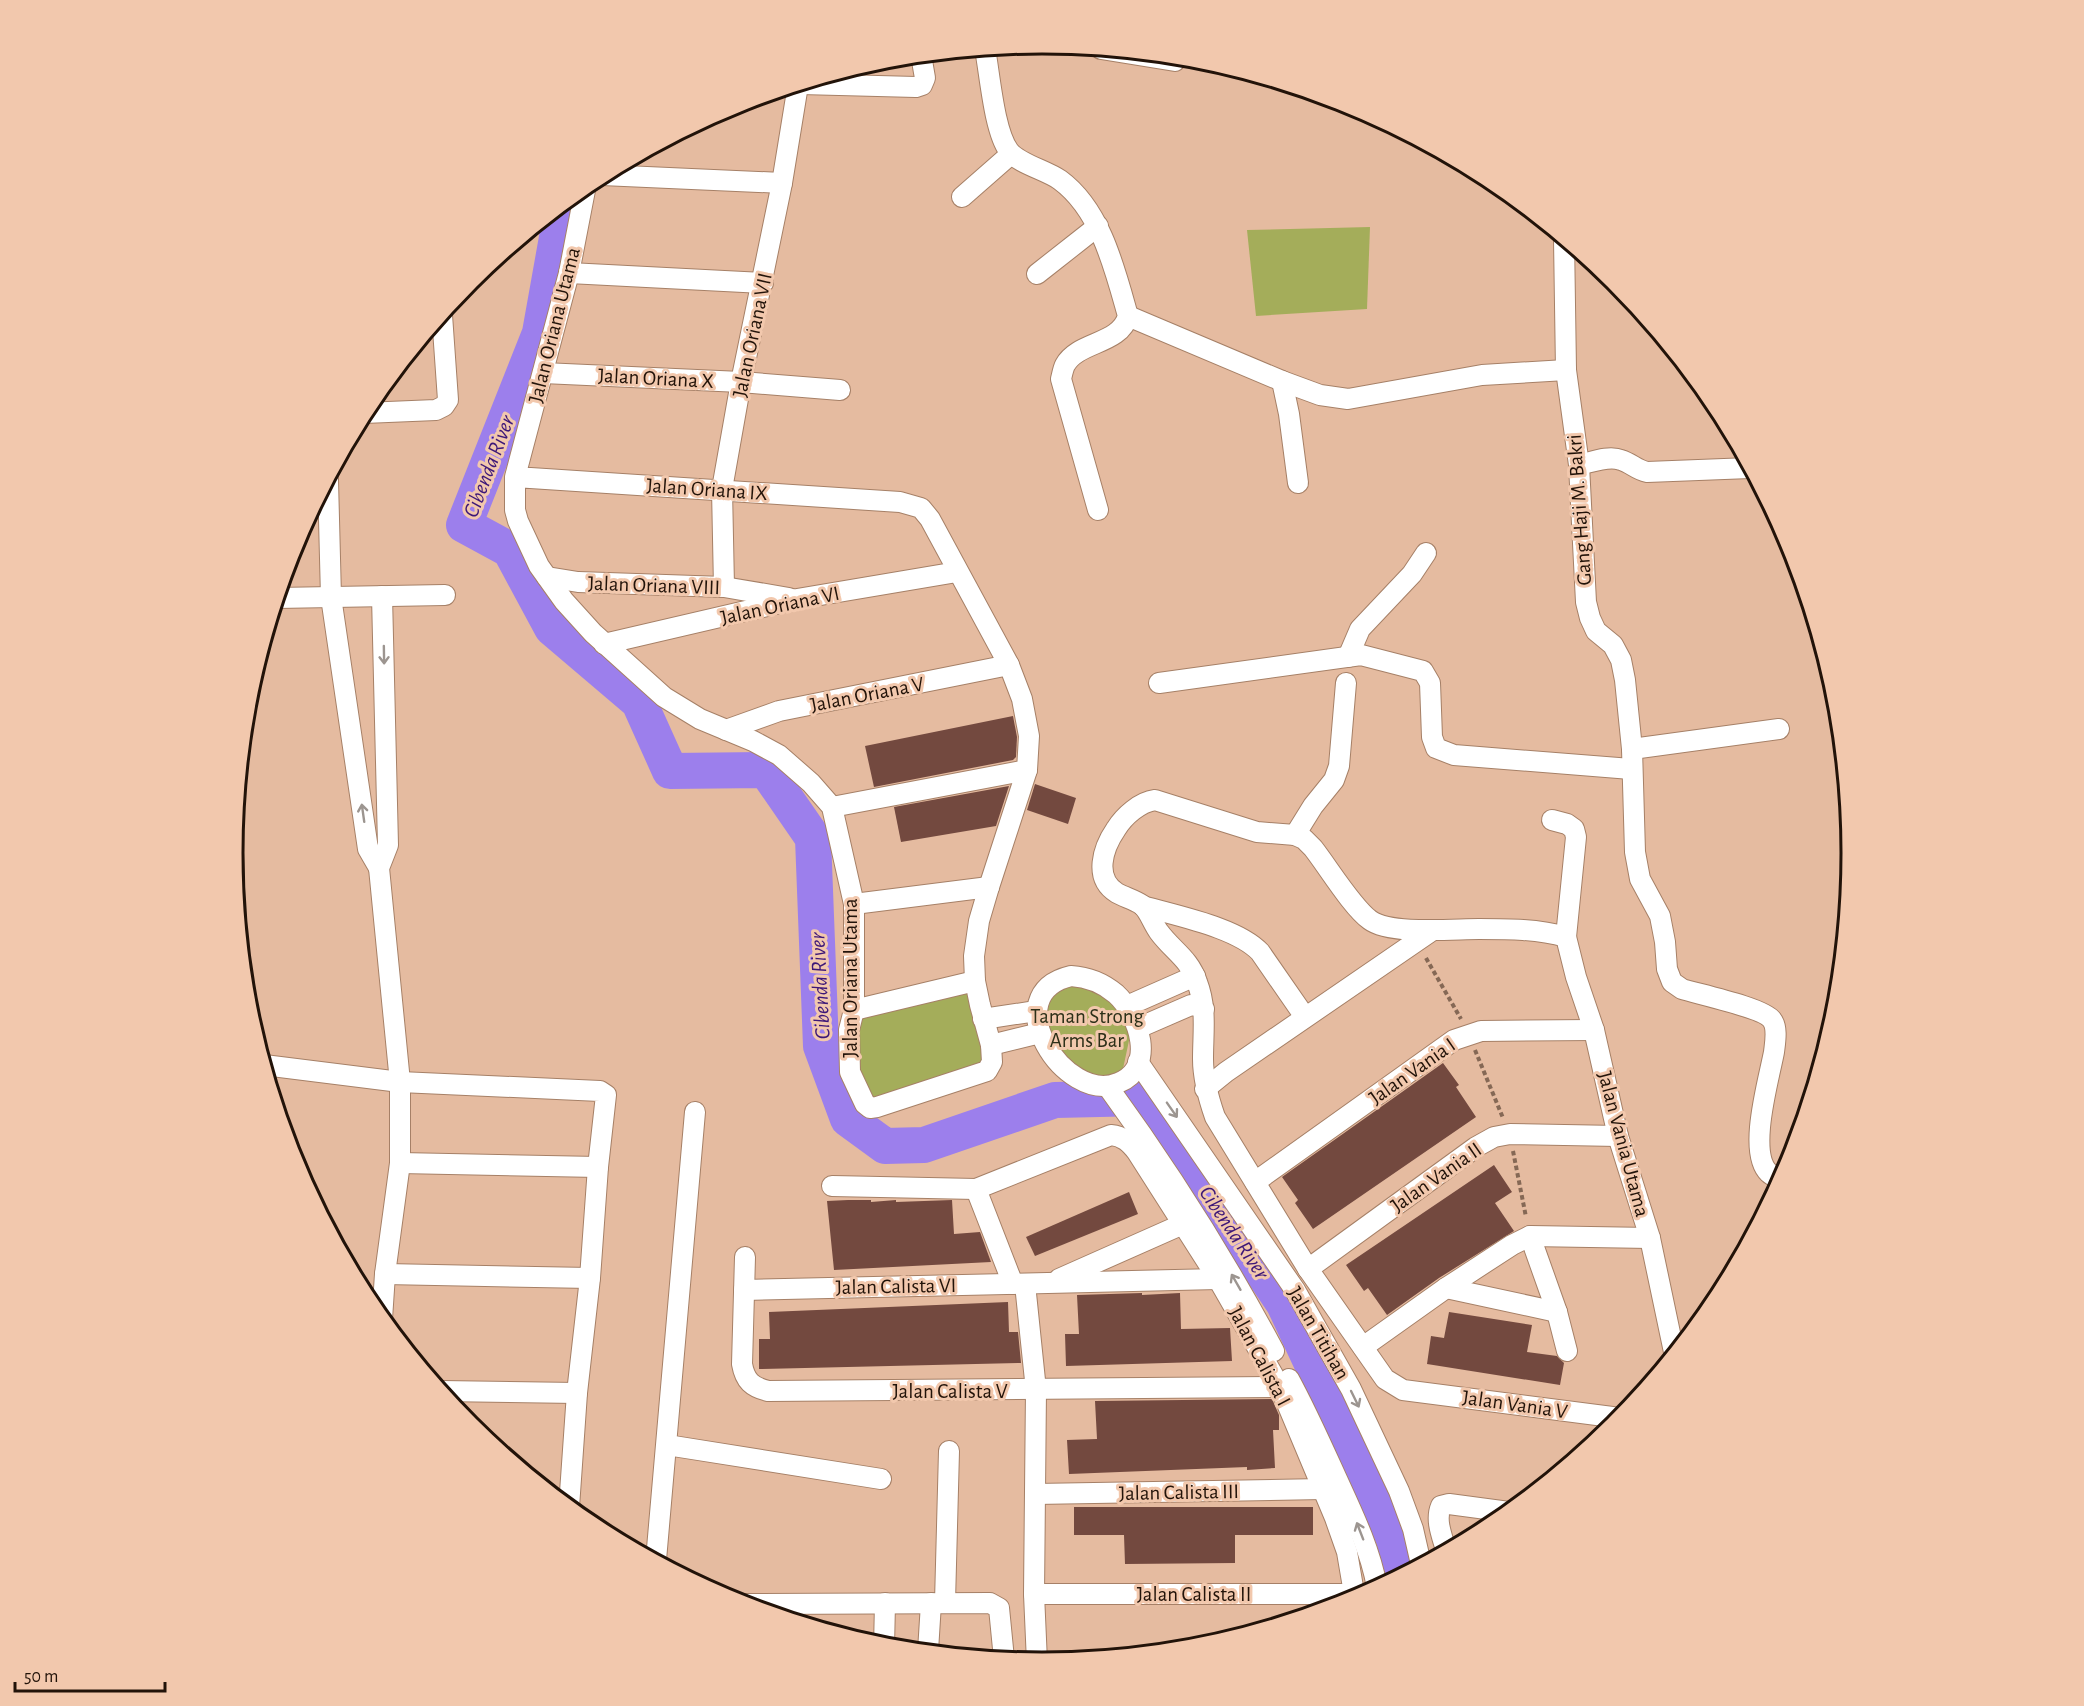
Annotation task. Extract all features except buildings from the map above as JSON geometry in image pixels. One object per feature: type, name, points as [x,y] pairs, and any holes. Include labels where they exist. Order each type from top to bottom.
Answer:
[{"type":"street","points":[[986,56],[996,112],[1007,149],[1029,164],[1051,173],[1069,186],[1098,226],[1110,254],[1128,316],[1125,325],[1116,333],[1074,355],[1065,365],[1061,379],[1098,510]]},
{"type":"street","points":[[820,85],[916,87],[922,84],[925,78],[923,63]]},
{"type":"street","name":"Jalan Oriana VII","points":[[724,587],[722,489],[799,92]]},
{"type":"street","points":[[962,197],[1007,149]]},
{"type":"street","points":[[619,176],[782,183]]},
{"type":"street","name":"Jalan Oriana Utama","points":[[583,200],[569,273],[515,477],[515,510],[539,566],[564,602],[604,644],[664,697],[700,719],[778,755],[811,783],[832,807],[854,904],[854,1010],[849,1030],[850,1072],[860,1097],[870,1108],[987,1071],[992,1062],[991,1045]]},
{"type":"street","points":[[1037,274],[1098,226]]},
{"type":"street","name":"Gang Haji M. Bakri","points":[[1564,248],[1566,370],[1579,465],[1586,602],[1596,631],[1613,645],[1621,660],[1625,680],[1632,749],[1635,852],[1640,879],[1659,916],[1665,942],[1667,969],[1672,982],[1682,989],[1762,1011],[1773,1020],[1776,1030],[1758,1149],[1762,1162],[1773,1176]]},
{"type":"street","points":[[569,273],[763,283]]},
{"type":"street","points":[[1128,316],[1282,381],[1320,395],[1348,399],[1482,375],[1566,370]]},
{"type":"street","points":[[376,412],[436,410],[444,406],[448,400],[443,324]]},
{"type":"street","name":"Jalan Oriana X","points":[[543,373],[741,382],[840,390]]},
{"type":"street","points":[[1282,381],[1298,483]]},
{"type":"street","points":[[1579,465],[1611,458],[1622,460],[1636,469],[1647,472],[1742,468]]},
{"type":"street","name":"Jalan Oriana IX","points":[[515,477],[900,502],[921,508],[930,519],[957,572]]},
{"type":"street","points":[[328,494],[331,597],[368,849],[380,868]]},
{"type":"street","points":[[1348,657],[1360,629],[1412,574],[1426,553]]},
{"type":"street","points":[[957,572],[1009,665],[1022,699],[1029,736],[1027,770],[989,887],[978,933],[974,956],[975,981],[991,1045],[1040,1033]]},
{"type":"street","name":"Jalan Oriana VI","points":[[604,644],[797,599],[957,572]]},
{"type":"street","name":"Jalan Oriana VIII","points":[[547,577],[578,582],[724,587],[797,599]]},
{"type":"street","points":[[284,598],[445,595]]},
{"type":"street","points":[[382,596],[388,845],[380,868],[400,1082],[400,1163],[383,1304]]},
{"type":"street","points":[[1159,683],[1361,656],[1423,671],[1430,683],[1432,737],[1436,748],[1454,755],[1632,769]]},
{"type":"street","name":"Jalan Oriana V","points":[[726,730],[779,711],[1009,665]]},
{"type":"street","points":[[1296,835],[1313,807],[1334,780],[1339,766],[1346,683]]},
{"type":"street","points":[[1632,749],[1779,729]]},
{"type":"street","points":[[832,807],[1027,770]]},
{"type":"street","points":[[1305,1017],[1251,943],[1232,933],[1143,906],[1115,892],[1104,882],[1102,867],[1108,841],[1120,823],[1146,801],[1163,802],[1257,832],[1296,835],[1313,848],[1360,910],[1408,946]]},
{"type":"street","name":"Jalan Vania Utama","points":[[1552,820],[1575,829],[1566,937],[1576,977],[1594,1030],[1618,1136],[1650,1238],[1672,1344]]},
{"type":"street","points":[[854,904],[989,887]]},
{"type":"street","points":[[1143,906],[1163,937],[1190,964],[1195,976],[1204,1009],[1203,1059],[1206,1089],[1215,1117],[1308,1269],[1363,1347],[1446,1288],[1512,1245],[1530,1236],[1650,1238]]},
{"type":"street","points":[[1381,927],[1433,930],[1517,930],[1546,932],[1566,937]]},
{"type":"street","points":[[1206,1089],[1226,1072],[1433,930]]},
{"type":"street","points":[[1071,976],[1083,977],[1100,983],[1115,993],[1127,1006],[1138,1028],[1141,1046],[1138,1062],[1127,1079],[1108,1087],[1088,1083],[1059,1063],[1048,1048],[1040,1033],[1036,1011],[1041,993],[1049,984],[1071,976]]},
{"type":"street","points":[[1127,1006],[1195,976]]},
{"type":"street","points":[[854,1010],[975,981]]},
{"type":"street","points":[[1138,1028],[1191,1005],[1204,1009]]},
{"type":"street","points":[[983,1019],[1036,1011]]},
{"type":"street","name":"Jalan Vania I","points":[[1255,1182],[1454,1040],[1481,1031],[1594,1030]]},
{"type":"street","name":"Jalan Titihan","points":[[1138,1062],[1289,1281],[1312,1320],[1351,1389],[1399,1491],[1413,1528],[1419,1557]]},
{"type":"street","points":[[272,1066],[400,1082],[600,1091],[606,1095],[590,1278],[577,1393],[570,1497]]},
{"type":"street","points":[[1108,1087],[1237,1281],[1311,1422],[1360,1528],[1375,1579]]},
{"type":"street","points":[[657,1553],[695,1112]]},
{"type":"street","name":"Jalan Vania II","points":[[1308,1269],[1476,1147],[1494,1137],[1510,1134],[1618,1136]]},
{"type":"street","name":"Jalan Calista I","points":[[976,1189],[1111,1135],[1119,1136],[1137,1152],[1218,1280],[1280,1387],[1347,1552],[1353,1589]]},
{"type":"street","points":[[400,1163],[598,1167]]},
{"type":"street","points":[[832,1186],[976,1189],[1019,1284],[1036,1390],[1034,1594],[1037,1652]]},
{"type":"street","name":"Jalan Calista VI","points":[[1049,1283],[1183,1224]]},
{"type":"street","points":[[1530,1236],[1557,1312],[1567,1351]]},
{"type":"street","name":"Jalan Calista V","points":[[745,1257],[742,1364],[749,1383],[768,1391],[1280,1387]]},
{"type":"street","points":[[385,1274],[590,1278]]},
{"type":"street","name":"Jalan Calista VI","points":[[744,1290],[1218,1280]]},
{"type":"street","points":[[1446,1288],[1557,1312]]},
{"type":"street","name":"Jalan Vania V","points":[[1363,1347],[1385,1378],[1398,1388],[1608,1417]]},
{"type":"street","points":[[452,1391],[577,1393]]},
{"type":"street","points":[[666,1445],[881,1479]]},
{"type":"street","points":[[930,1644],[938,1603],[949,1451]]},
{"type":"street","name":"Jalan Calista III","points":[[1035,1494],[1323,1489]]},
{"type":"street","points":[[1444,1543],[1437,1514],[1441,1506],[1449,1504],[1496,1510]]},
{"type":"street","name":"Jalan Calista II","points":[[1034,1594],[1333,1597]]},
{"type":"street","points":[[884,1637],[885,1603]]},
{"type":"street","points":[[792,1611],[885,1603],[990,1603],[999,1608],[1004,1651]]},
{"type":"path","points":[[1408,946],[1468,1034],[1510,1134],[1530,1236]]},
{"type":"green space","points":[[1370,227],[1367,309],[1256,316],[1247,230]]},
{"type":"green space","name":"Taman Strong Arms Bar","points":[[1083,977],[1134,1017],[1120,1083],[1088,1083],[1040,1033],[1049,984]]},
{"type":"green space","points":[[973,985],[988,1060],[871,1105],[854,1071],[857,1012]]},
{"type":"waterway","name":"Cibenda River","points":[[561,215],[540,333],[464,525],[510,550],[552,628],[639,702],[670,771],[766,770],[813,838],[821,1046],[848,1119],[885,1146],[924,1145],[1055,1100],[1144,1098],[1284,1304],[1394,1539],[1400,1567]]}]
